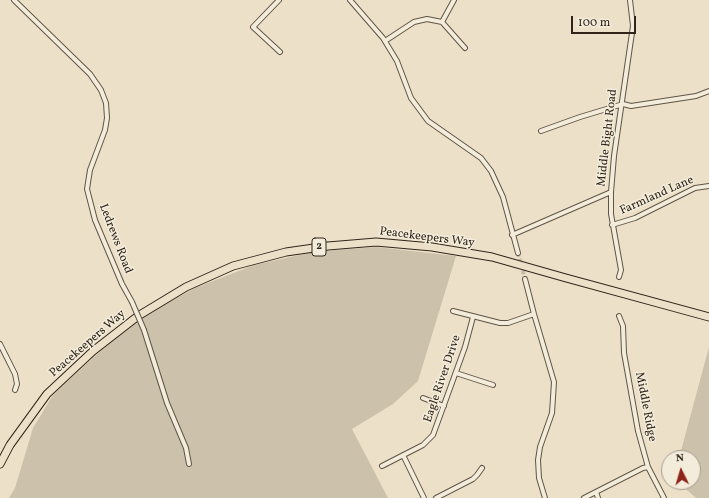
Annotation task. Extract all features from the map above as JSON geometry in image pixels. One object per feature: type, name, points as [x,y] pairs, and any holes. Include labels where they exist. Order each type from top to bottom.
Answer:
[{"type":"highway","name":"Peacekeepers Way","points":[[0,464],[10,445],[47,394],[92,351],[138,316],[186,287],[233,266],[286,252],[328,246],[376,242],[432,247],[492,257],[709,317]]},
{"type":"street","name":"Ledrews Road","points":[[14,0],[90,74],[101,90],[106,103],[107,118],[105,130],[90,170],[87,189],[95,220],[122,284],[132,302],[144,330],[167,403],[186,448],[189,464]]},
{"type":"street","points":[[279,0],[253,27],[280,52]]},
{"type":"street","points":[[358,0],[352,2],[385,41],[397,61],[411,98],[428,121],[481,158],[491,171],[504,197],[512,235],[518,253]]},
{"type":"street","points":[[442,22],[454,0]]},
{"type":"street","name":"Middle Bight Road","points":[[619,277],[622,270],[612,225],[611,192],[614,156],[623,104],[633,26],[630,0]]},
{"type":"street","points":[[385,41],[414,22],[427,19],[442,22],[465,48]]},
{"type":"street","points":[[541,131],[623,104],[631,106],[696,96],[709,91]]},
{"type":"street","name":"Farmland Lane","points":[[612,225],[635,218],[695,188],[709,186]]},
{"type":"street","points":[[512,235],[611,192]]},
{"type":"street","points":[[525,279],[554,382],[552,413],[540,447],[538,460],[539,478],[545,498]]},
{"type":"street","points":[[453,312],[493,322],[504,323],[534,314]]},
{"type":"street","name":"Middle Ridge","points":[[619,316],[623,326],[624,353],[638,431],[648,467],[664,498]]},
{"type":"street","name":"Eagle River Drive","points":[[382,466],[423,445],[430,439],[436,430],[465,347],[473,317]]},
{"type":"street","points":[[0,344],[15,374],[17,384],[15,390]]},
{"type":"street","points":[[456,373],[493,385]]},
{"type":"street","points":[[423,398],[444,406]]},
{"type":"street","points":[[403,455],[424,498]]},
{"type":"street","points":[[584,498],[643,468],[648,467]]},
{"type":"street","points":[[436,498],[473,480],[478,476],[482,468]]},
{"type":"street","points":[[596,492],[598,498]]},
{"type":"shaded area","points":[[376,247],[456,256],[418,381],[393,404],[352,429],[388,498],[9,498],[15,488],[33,428],[53,395],[109,343],[143,316],[195,288],[254,265],[313,252]]},
{"type":"shaded area","points":[[709,347],[709,498],[696,498],[687,490],[701,490],[701,450],[681,450]]},
{"type":"tunnel","points":[[518,253],[525,279]]}]
